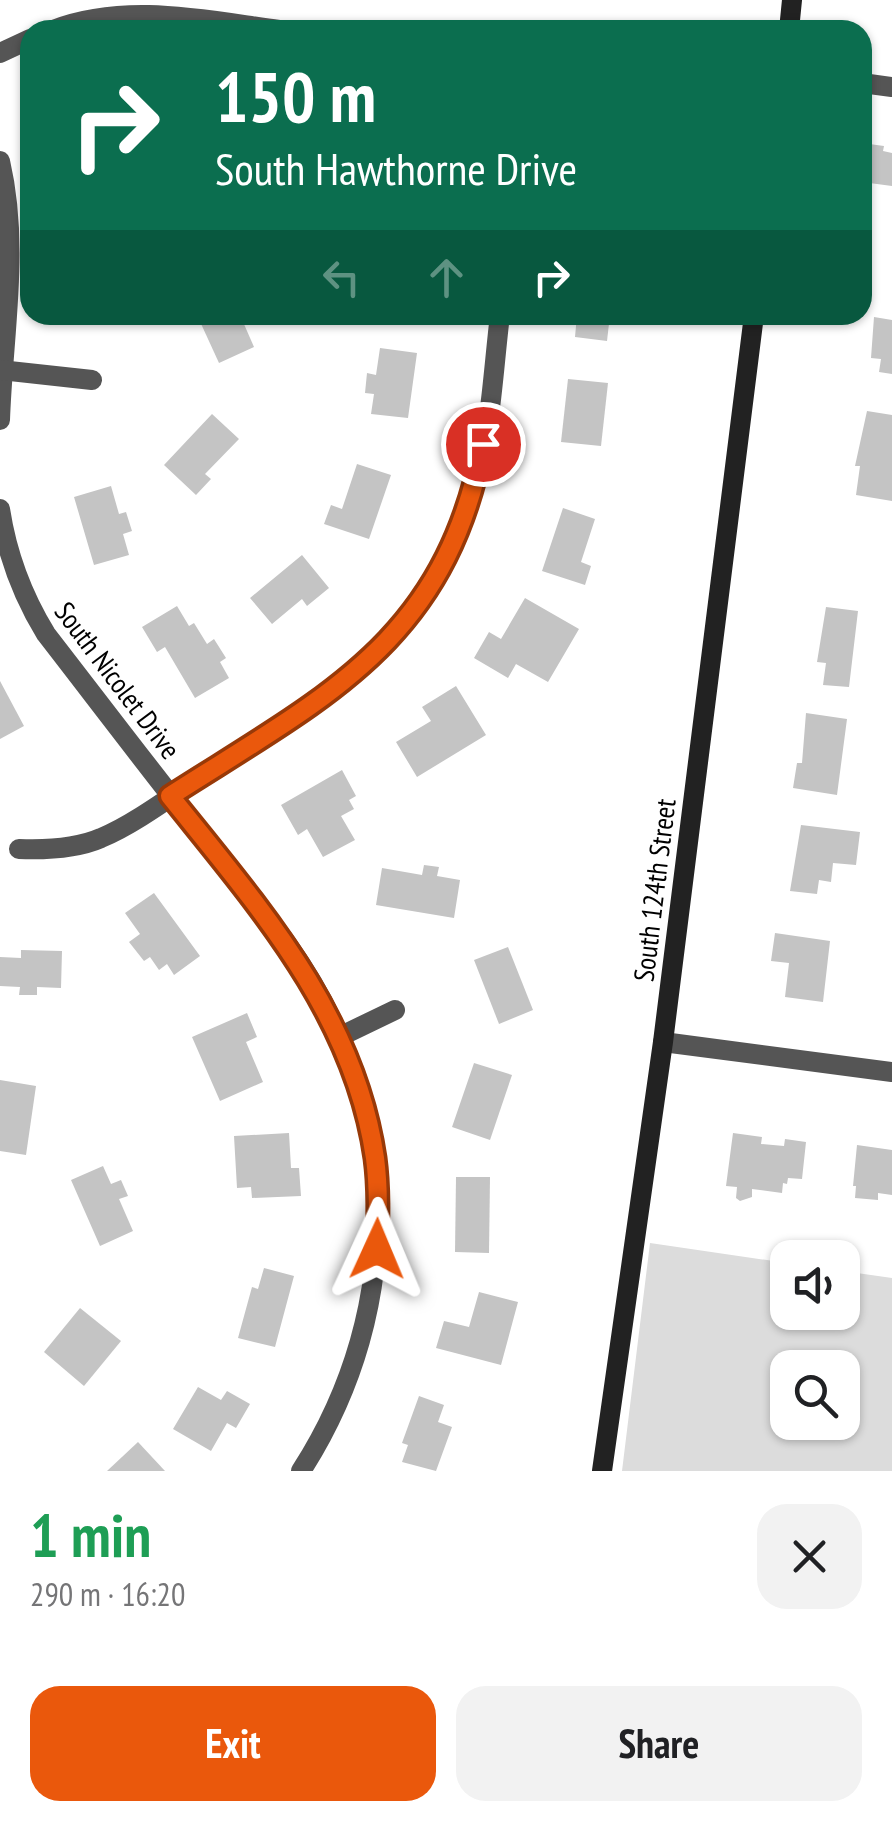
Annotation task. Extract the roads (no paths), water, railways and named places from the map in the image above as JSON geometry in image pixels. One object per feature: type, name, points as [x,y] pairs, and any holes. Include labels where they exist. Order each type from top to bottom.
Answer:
[{"type":"street","points":[[86,20],[126,15],[205,20]]},
{"type":"street","points":[[0,161],[8,198],[11,248],[0,420]]},
{"type":"street","points":[[19,849],[51,850],[101,839],[331,693],[402,626],[426,594],[451,549],[474,488],[498,325]]},
{"type":"street","name":"South 124th Street","points":[[602,1471],[662,1042],[753,325]]},
{"type":"street","points":[[2,370],[92,380]]},
{"type":"street","name":"South Nicolet Drive","points":[[0,509],[14,571],[28,606],[170,796],[289,946],[339,1037],[365,1110],[374,1158],[377,1249],[370,1300],[339,1402],[300,1471]]},
{"type":"street","points":[[339,1037],[395,1010]]},
{"type":"street","points":[[662,1042],[892,1072]]}]
